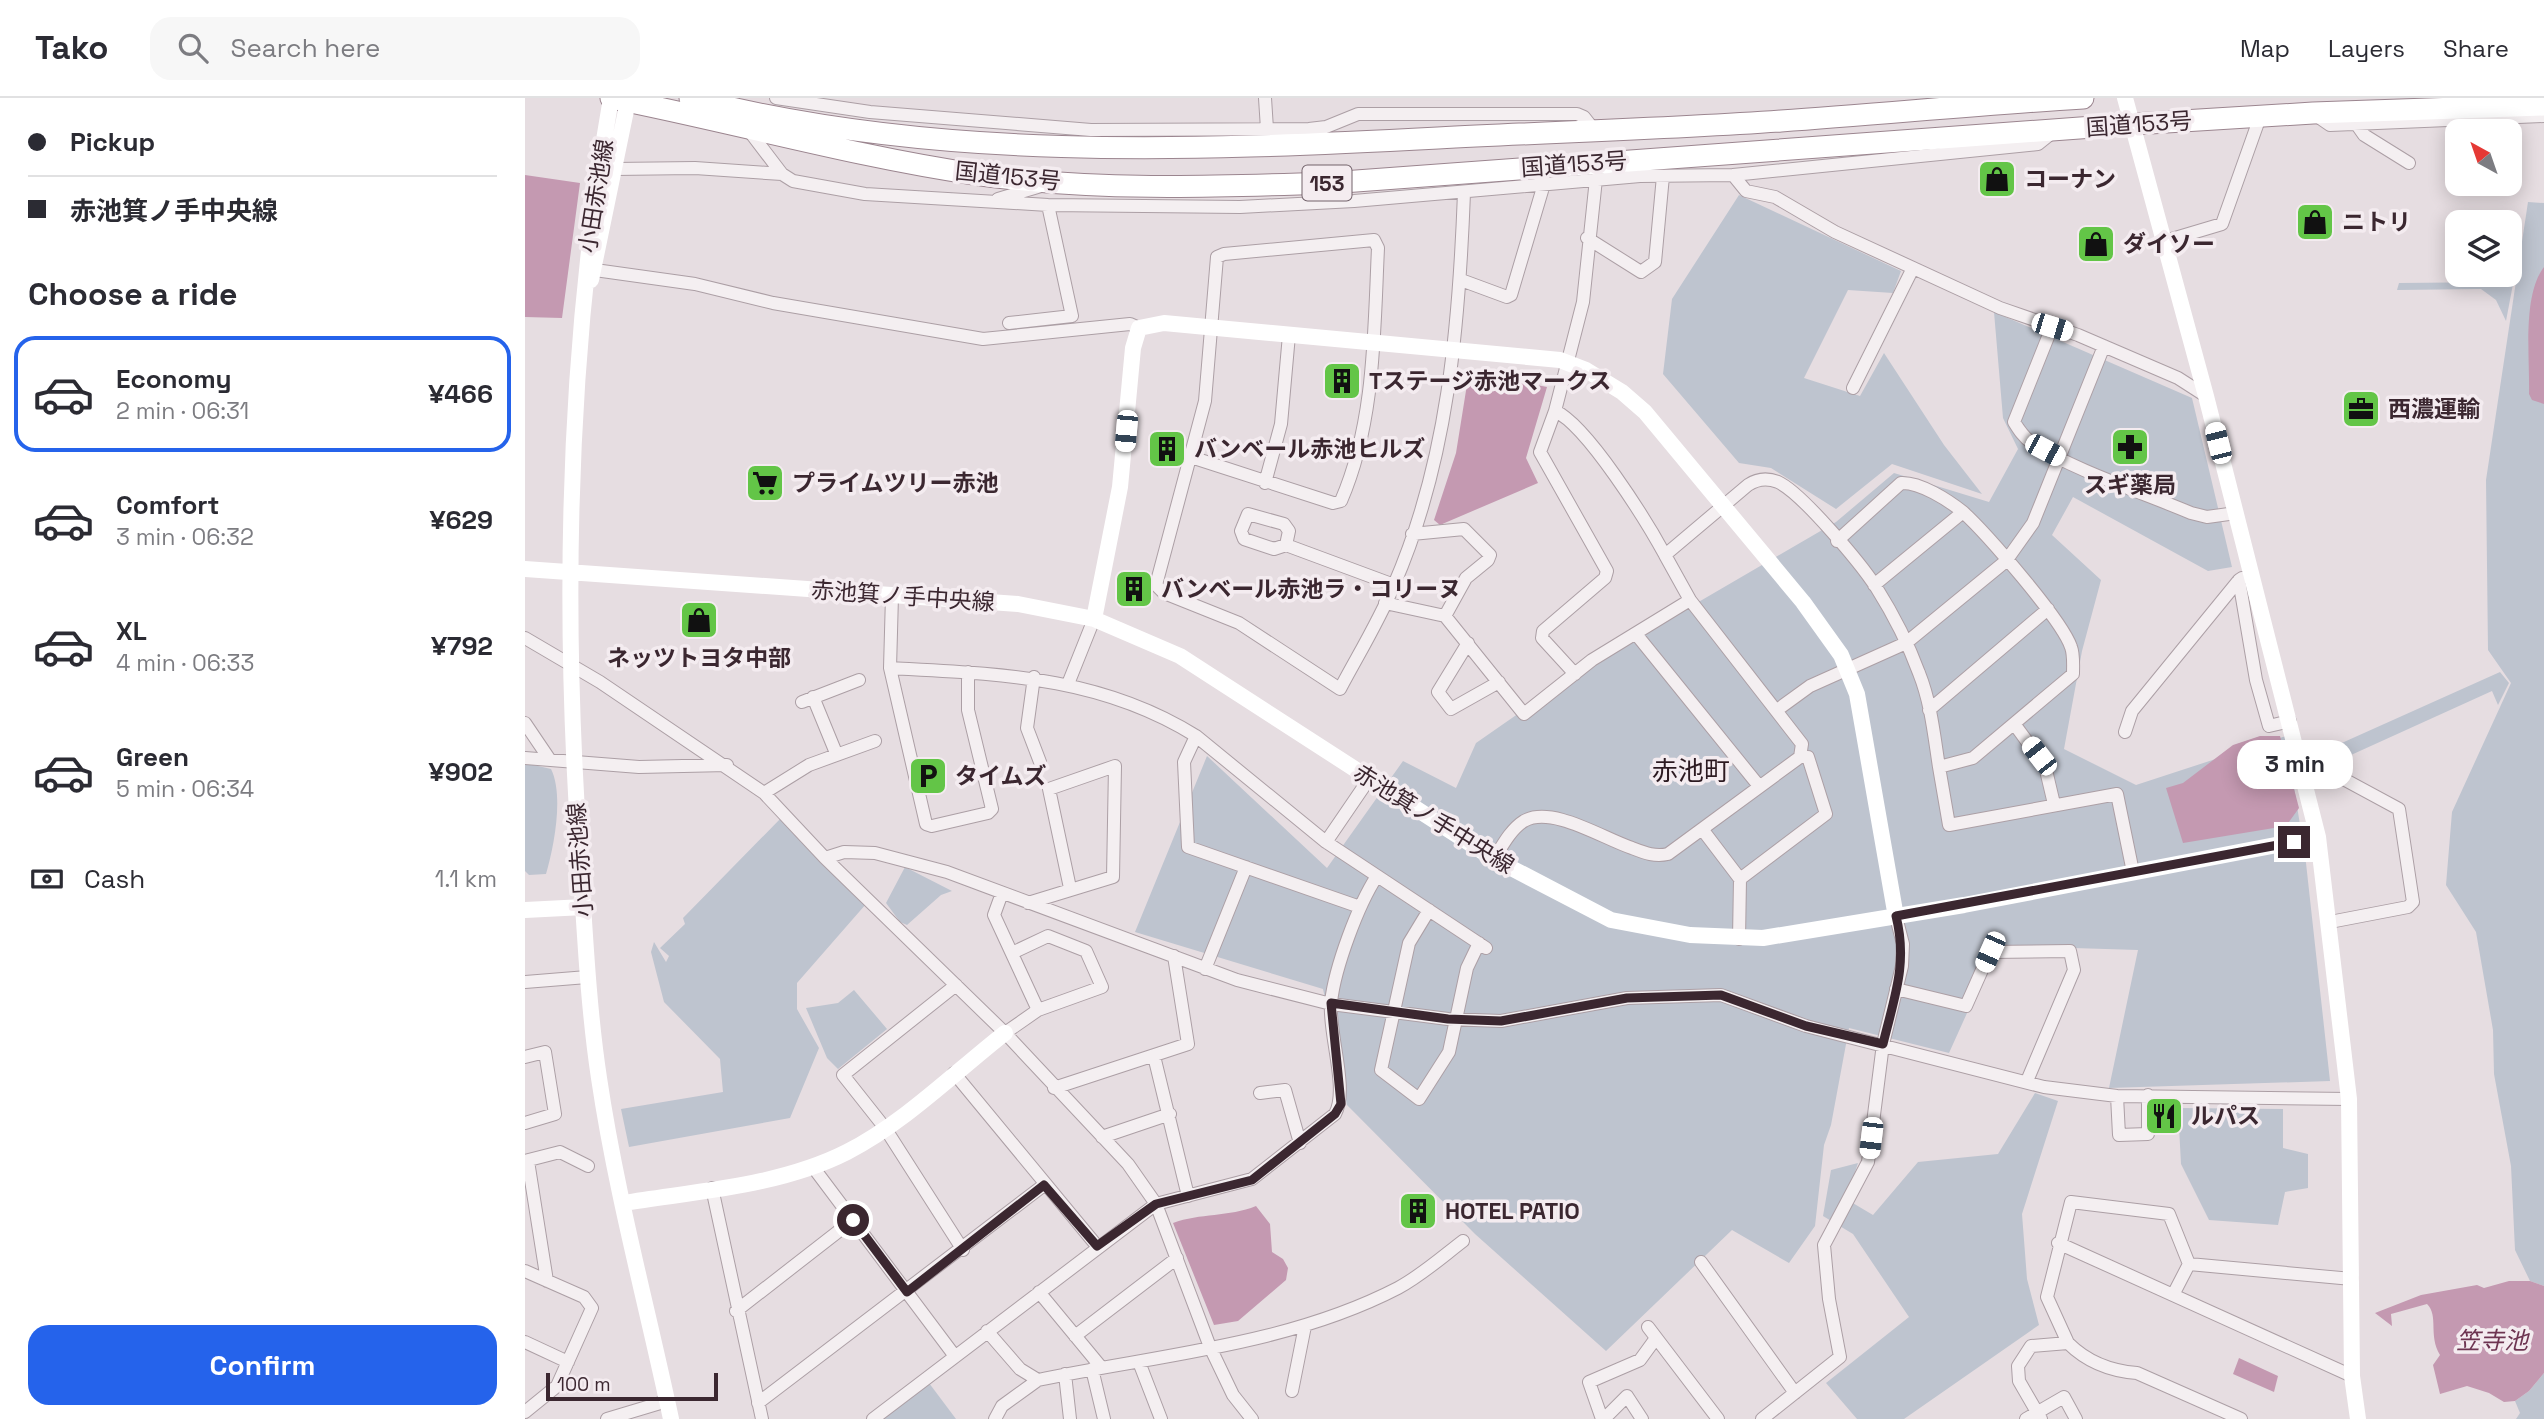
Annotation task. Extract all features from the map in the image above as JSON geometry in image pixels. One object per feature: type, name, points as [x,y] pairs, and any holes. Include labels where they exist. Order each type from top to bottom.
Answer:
[{"type":"highway","name":"国道153号","points":[[706,100],[802,122],[1025,144],[1303,137],[1437,138],[1779,121],[2014,100],[2083,98]]},
{"type":"highway","name":"国道153号","points":[[617,99],[874,158],[977,174],[1055,182],[1183,187],[1329,183],[1530,167],[1651,167],[1786,149],[2313,113],[2436,116],[2537,111]]},
{"type":"highway","points":[[1651,127],[1651,167]]},
{"type":"street","points":[[776,98],[870,112],[1153,140],[1267,129],[1303,137],[1358,114],[1577,114],[1584,117],[1595,131]]},
{"type":"street","points":[[1265,98],[1267,129]]},
{"type":"street","points":[[2125,98],[2236,513],[2256,680],[2269,726],[2290,720]]},
{"type":"street","name":"小田赤池線","points":[[586,293],[595,270],[614,169],[617,99]]},
{"type":"street","name":"小田赤池線","points":[[617,99],[584,270],[586,293],[572,435],[570,572],[573,763],[587,977],[599,1080],[671,1419]]},
{"type":"street","points":[[2313,113],[2330,125],[2357,125],[2436,116]]},
{"type":"street","points":[[1437,138],[1454,116]]},
{"type":"street","points":[[2165,241],[2222,224],[2260,117]]},
{"type":"street","points":[[2357,125],[2364,135],[2409,163]]},
{"type":"street","points":[[746,127],[782,174]]},
{"type":"street","name":"153","points":[[1733,175],[2038,144],[2056,129]]},
{"type":"street","points":[[1786,149],[1805,167]]},
{"type":"street","points":[[1530,167],[1559,183]]},
{"type":"street","points":[[1191,457],[1333,503],[1341,501],[1362,431],[1373,342],[1378,248],[1374,240],[1224,254],[1217,257],[1205,401],[1156,585],[1164,593],[1239,623],[1339,690],[1394,585],[1442,432],[1461,280],[1464,193],[1596,178],[1651,167],[1733,175],[1746,191],[1775,197],[1835,232],[2000,308],[2104,346],[2178,378],[2206,396]]},
{"type":"street","points":[[1587,238],[1641,272],[1655,262],[1651,167]]},
{"type":"street","points":[[614,169],[695,168],[782,174]]},
{"type":"street","name":"153","points":[[782,174],[793,181],[865,194],[1151,208],[1341,202],[1464,193]]},
{"type":"street","points":[[1575,674],[1542,638],[1543,631],[1605,578],[1607,571],[1540,452],[1555,411],[1583,302],[1587,238],[1596,178]]},
{"type":"street","points":[[987,202],[1055,182]]},
{"type":"street","points":[[1461,280],[1507,297],[1511,295],[1544,184]]},
{"type":"street","points":[[1151,208],[1183,187]]},
{"type":"street","points":[[1009,323],[1072,316],[1048,205]]},
{"type":"street","points":[[1853,388],[1913,268]]},
{"type":"street","points":[[595,270],[695,284],[773,303],[983,339],[1130,324],[1139,328],[1164,323],[1454,348],[1568,362],[1606,381],[1635,403],[1830,635],[1849,671],[1857,694],[1872,764],[1896,916],[1903,944],[1902,966],[1883,1044],[1868,1162],[1824,1245],[1829,1299],[1840,1357],[1762,1419]]},
{"type":"street","points":[[2052,327],[2014,422],[2031,442],[2060,458],[2191,513],[2207,517],[2236,513]]},
{"type":"street","points":[[1068,684],[1094,619],[1120,487],[1133,348],[1139,328]]},
{"type":"street","points":[[1265,483],[1281,424],[1289,335]]},
{"type":"street","points":[[1777,710],[1809,686],[1849,671],[1906,643],[2006,561],[2033,523],[2104,346]]},
{"type":"street","points":[[1555,411],[1572,423],[1644,516],[1691,600],[1802,744],[1800,757]]},
{"type":"street","points":[[1665,555],[1754,481],[1772,480],[1781,484],[1837,541],[1874,585],[1906,643],[1919,672],[1929,710],[1949,825],[2117,793],[2133,872]]},
{"type":"street","points":[[1837,541],[1901,483],[1910,482],[1963,512],[2049,610],[2071,647],[2073,674],[1973,758],[1939,766]]},
{"type":"street","points":[[1874,585],[1963,512]]},
{"type":"street","points":[[1412,534],[1464,528],[1490,555],[1467,578],[1445,616]]},
{"type":"street","points":[[1286,545],[1394,585]]},
{"type":"street","name":"赤池箕ノ手中央線","points":[[525,569],[1018,604],[1094,619],[1180,656],[1494,859],[1611,920],[1690,935],[1739,939],[1896,916],[2318,837]]},
{"type":"street","points":[[2245,577],[2299,755],[2318,837],[2330,922],[2349,1099],[2352,1376],[2358,1419]]},
{"type":"street","points":[[2125,732],[2133,712],[2245,577]]},
{"type":"street","points":[[892,596],[890,667],[926,824],[932,826],[988,813],[992,809],[968,710],[968,672]]},
{"type":"street","points":[[1385,603],[1445,616],[1524,713],[1575,674],[1691,600]]},
{"type":"street","points":[[1929,710],[2049,610]]},
{"type":"street","points":[[1636,634],[1759,786]]},
{"type":"street","points":[[525,638],[571,668],[600,682],[727,765],[764,793],[825,858],[1005,1033],[1128,1164],[1156,1204],[1210,1347],[1233,1395],[1252,1419]]},
{"type":"street","points":[[1468,643],[1438,692],[1451,709],[1499,682]]},
{"type":"street","points":[[890,667],[1034,677],[1068,684],[1173,720],[1326,842],[1429,910],[1483,946],[1467,968],[1449,1052],[1419,1099],[1381,1070],[1409,943],[1429,910]]},
{"type":"street","points":[[1034,677],[1027,728],[1040,762]]},
{"type":"street","points":[[836,754],[808,700],[859,680]]},
{"type":"street","points":[[525,723],[550,760]]},
{"type":"street","points":[[2015,725],[2045,766],[2054,804]]},
{"type":"street","points":[[1196,736],[1184,762],[1187,845],[1360,906]]},
{"type":"street","points":[[764,793],[809,765],[875,741]]},
{"type":"street","points":[[2299,755],[2399,808],[2413,902],[2408,906],[2330,922]]},
{"type":"street","points":[[1494,859],[1507,838],[1524,821],[1540,817],[1564,820],[1603,838],[1657,856],[1668,854],[1800,757],[1808,757],[1826,814],[1740,879]]},
{"type":"street","points":[[525,758],[639,767],[727,765]]},
{"type":"street","points":[[1028,903],[1113,877],[1115,766],[1049,789],[1070,888]]},
{"type":"street","points":[[1326,842],[1369,779]]},
{"type":"street","points":[[1702,829],[1740,879],[1739,939]]},
{"type":"street","points":[[825,858],[844,852],[875,853],[947,872],[1237,980],[1331,1003],[1456,1020],[1501,1021],[1627,998],[1721,995],[1806,1026],[2044,1087],[2117,1096],[2349,1099]]},
{"type":"street","points":[[1205,969],[1246,867]]},
{"type":"street","points":[[873,1419],[1097,1246],[1156,1204],[1252,1180],[1335,1114],[1341,1104],[1331,1003],[1335,981],[1360,906],[1377,876]]},
{"type":"street","points":[[1002,894],[994,915],[1038,1010]]},
{"type":"street","points":[[525,910],[584,907]]},
{"type":"street","points":[[624,1203],[813,1167],[855,1148],[885,1128],[1038,1010],[1102,987],[1086,951],[1048,936],[1012,953]]},
{"type":"street","points":[[1896,989],[1966,1006],[1990,952],[2070,951],[2074,970],[2027,1081]]},
{"type":"street","points":[[1054,1088],[1188,1044],[1174,956]]},
{"type":"street","points":[[525,982],[587,977]]},
{"type":"street","points":[[956,985],[843,1076],[885,1128],[963,1250]]},
{"type":"street","points":[[525,1057],[545,1052],[555,1114],[525,1123]]},
{"type":"street","points":[[1154,1056],[1188,1196]]},
{"type":"street","points":[[954,1073],[1097,1246]]},
{"type":"street","points":[[1260,1093],[1285,1090],[1300,1143]]},
{"type":"street","points":[[2117,1096],[2119,1135],[2148,1134],[2148,1095]]},
{"type":"street","points":[[1102,1137],[1170,1114]]},
{"type":"street","points":[[547,1281],[526,1161],[560,1152],[588,1166]]},
{"type":"street","points":[[813,1167],[954,1355]]},
{"type":"street","points":[[758,1404],[963,1250],[1044,1185]]},
{"type":"street","points":[[712,1188],[736,1311],[762,1419]]},
{"type":"street","points":[[2173,1295],[2189,1264],[2169,1214],[2071,1202],[2058,1243],[2047,1297],[2068,1343],[2084,1359],[2122,1372],[2137,1373],[2241,1419]]},
{"type":"street","points":[[736,1311],[853,1220]]},
{"type":"street","points":[[995,1419],[1002,1406],[1038,1380],[1139,1362],[1305,1326],[1399,1287],[1463,1241]]},
{"type":"street","points":[[2058,1243],[2352,1376]]},
{"type":"street","points":[[1075,1336],[1177,1258]]},
{"type":"street","points":[[1701,1262],[1795,1392]]},
{"type":"street","points":[[2189,1264],[2352,1279]]},
{"type":"street","points":[[525,1271],[584,1297],[592,1308],[557,1387],[526,1409]]},
{"type":"street","points":[[1039,1292],[1097,1368],[1104,1419]]},
{"type":"street","points":[[1292,1391],[1305,1326]]},
{"type":"street","points":[[987,1331],[1020,1369],[1038,1380]]},
{"type":"street","points":[[1641,1419],[1627,1396],[1603,1419],[1590,1382],[1640,1360],[1652,1332],[1718,1419]]},
{"type":"street","points":[[525,1342],[568,1362]]},
{"type":"street","points":[[2068,1343],[2031,1346],[2018,1366],[2019,1381],[2035,1417],[2064,1396],[2076,1419]]},
{"type":"street","points":[[1139,1362],[1161,1419]]},
{"type":"street","points":[[1065,1374],[1070,1419]]},
{"type":"street","points":[[607,1419],[667,1401]]},
{"type":"shaded area","points":[[1739,195],[1901,271],[1893,293],[1848,290],[1804,378],[1860,396],[1884,353],[1944,445],[1982,494],[1892,464],[1836,509],[1771,468],[1739,463],[1663,374],[1672,299]]},
{"type":"shaded area","points":[[2528,202],[2544,203],[2544,1286],[2530,1281],[2515,1250],[2511,1166],[2494,1074],[2493,1030],[2476,932],[2446,885],[2452,812],[2511,683],[2488,650],[2486,480],[2515,287],[2522,287],[2522,242]]},
{"type":"shaded area","points":[[2399,283],[2445,283],[2445,287],[2512,287],[2506,321],[2496,300],[2481,289],[2397,290]]},
{"type":"shaded area","points":[[1994,312],[2192,398],[2232,567],[2208,571],[2073,497],[2052,535],[2101,580],[2082,651],[2064,749],[2136,785],[2286,736],[2306,863],[2330,1081],[2109,1088],[2138,950],[2073,948],[1995,951],[1949,1053],[1849,1028],[1831,1125],[1824,1145],[1815,1226],[1789,1263],[1732,1230],[1606,1351],[1475,1234],[1347,1105],[1323,989],[1135,932],[1207,756],[1327,868],[1403,761],[1456,788],[1476,743],[1575,674],[1836,522],[1894,473],[1989,502],[2018,449],[2003,418]]},
{"type":"shaded area","points":[[2500,672],[2509,683],[2498,705],[2492,691],[2329,765],[2315,755]]},
{"type":"shaded area","points":[[525,763],[551,769],[555,780],[556,821],[546,874],[529,875],[525,871]]},
{"type":"shaded area","points":[[781,818],[866,904],[797,983],[797,1009],[819,1048],[790,1118],[629,1147],[621,1109],[723,1092],[720,1059],[664,1002],[651,952],[654,942],[666,962],[669,956],[660,948],[685,924],[683,918]]},
{"type":"shaded area","points":[[905,867],[952,891],[941,895],[907,925],[900,922],[886,903]]},
{"type":"shaded area","points":[[854,990],[887,1029],[838,1069],[827,1058],[806,1008],[838,1003]]},
{"type":"shaded area","points":[[2035,1093],[2058,1101],[2022,1214],[2027,1279],[2039,1325],[1904,1419],[1857,1419],[1826,1383],[1909,1317],[1853,1234],[1823,1216],[1831,1170],[1858,1163],[1846,1199],[1873,1215],[1918,1162],[1998,1154]]},
{"type":"shaded area","points":[[2178,1108],[2283,1109],[2283,1148],[2308,1154],[2308,1188],[2285,1192],[2278,1225],[2209,1220],[2181,1164]]},
{"type":"shaded area","points":[[2544,1373],[2544,1419],[2516,1419],[2520,1413],[2515,1401],[2529,1391]]},
{"type":"shaded area","points":[[926,1379],[956,1419],[883,1419]]},
{"type":"water","points":[[525,175],[580,183],[562,318],[525,317]]},
{"type":"water","points":[[2544,267],[2544,404],[2532,400],[2529,394],[2528,346],[2533,294]]},
{"type":"water","points":[[1469,372],[1547,387],[1526,458],[1538,483],[1440,525],[1434,520],[1456,453]]},
{"type":"water","points":[[2260,736],[2280,736],[2299,808],[2286,826],[2183,843],[2166,788],[2183,783],[2233,745]]},
{"type":"water","points":[[1256,1206],[1270,1224],[1272,1252],[1283,1259],[1288,1268],[1286,1280],[1238,1321],[1214,1325],[1173,1223]]},
{"type":"water","name":"笠寺池","points":[[2509,1281],[2530,1281],[2544,1286],[2544,1373],[2529,1391],[2515,1401],[2504,1402],[2489,1393],[2467,1386],[2440,1394],[2433,1365],[2440,1355],[2436,1348],[2431,1309],[2427,1304],[2391,1314],[2392,1326],[2375,1313],[2421,1295],[2477,1285],[2484,1288]]},
{"type":"water","points":[[2239,1358],[2278,1376],[2274,1392],[2233,1374]]},
{"type":"place","name":"コーナン","points":[[1997,179]]},
{"type":"place","name":"ニトリ","points":[[2315,222]]},
{"type":"place","name":"ダイソー","points":[[2096,244]]},
{"type":"place","name":"Tステージ赤池マークス","points":[[1342,381]]},
{"type":"place","name":"西濃運輸","points":[[2361,409]]},
{"type":"place","name":"スギ薬局","points":[[2130,447]]},
{"type":"place","name":"バンベール赤池ヒルズ","points":[[1167,449]]},
{"type":"place","name":"プライムツリー赤池","points":[[765,483]]},
{"type":"place","name":"バンベール赤池ラ・コリーヌ","points":[[1134,589]]},
{"type":"place","name":"ネッツトヨタ中部","points":[[699,620]]},
{"type":"place","name":"タイムズ","points":[[928,776]]},
{"type":"place","name":"ルパス","points":[[2164,1116]]},
{"type":"place","name":"HOTEL PATIO","points":[[1418,1211]]},
{"type":"district","name":"赤池町","points":[[1691,771]]},
{"type":"route","points":[[853,1220],[907,1292],[1044,1185],[1097,1246],[1156,1204],[1252,1180],[1335,1114],[1341,1104],[1332,1037],[1331,1003],[1448,1019],[1501,1021],[1627,998],[1721,995],[1806,1026],[1883,1044],[1902,966],[1903,944],[1896,916],[2294,842]]}]
